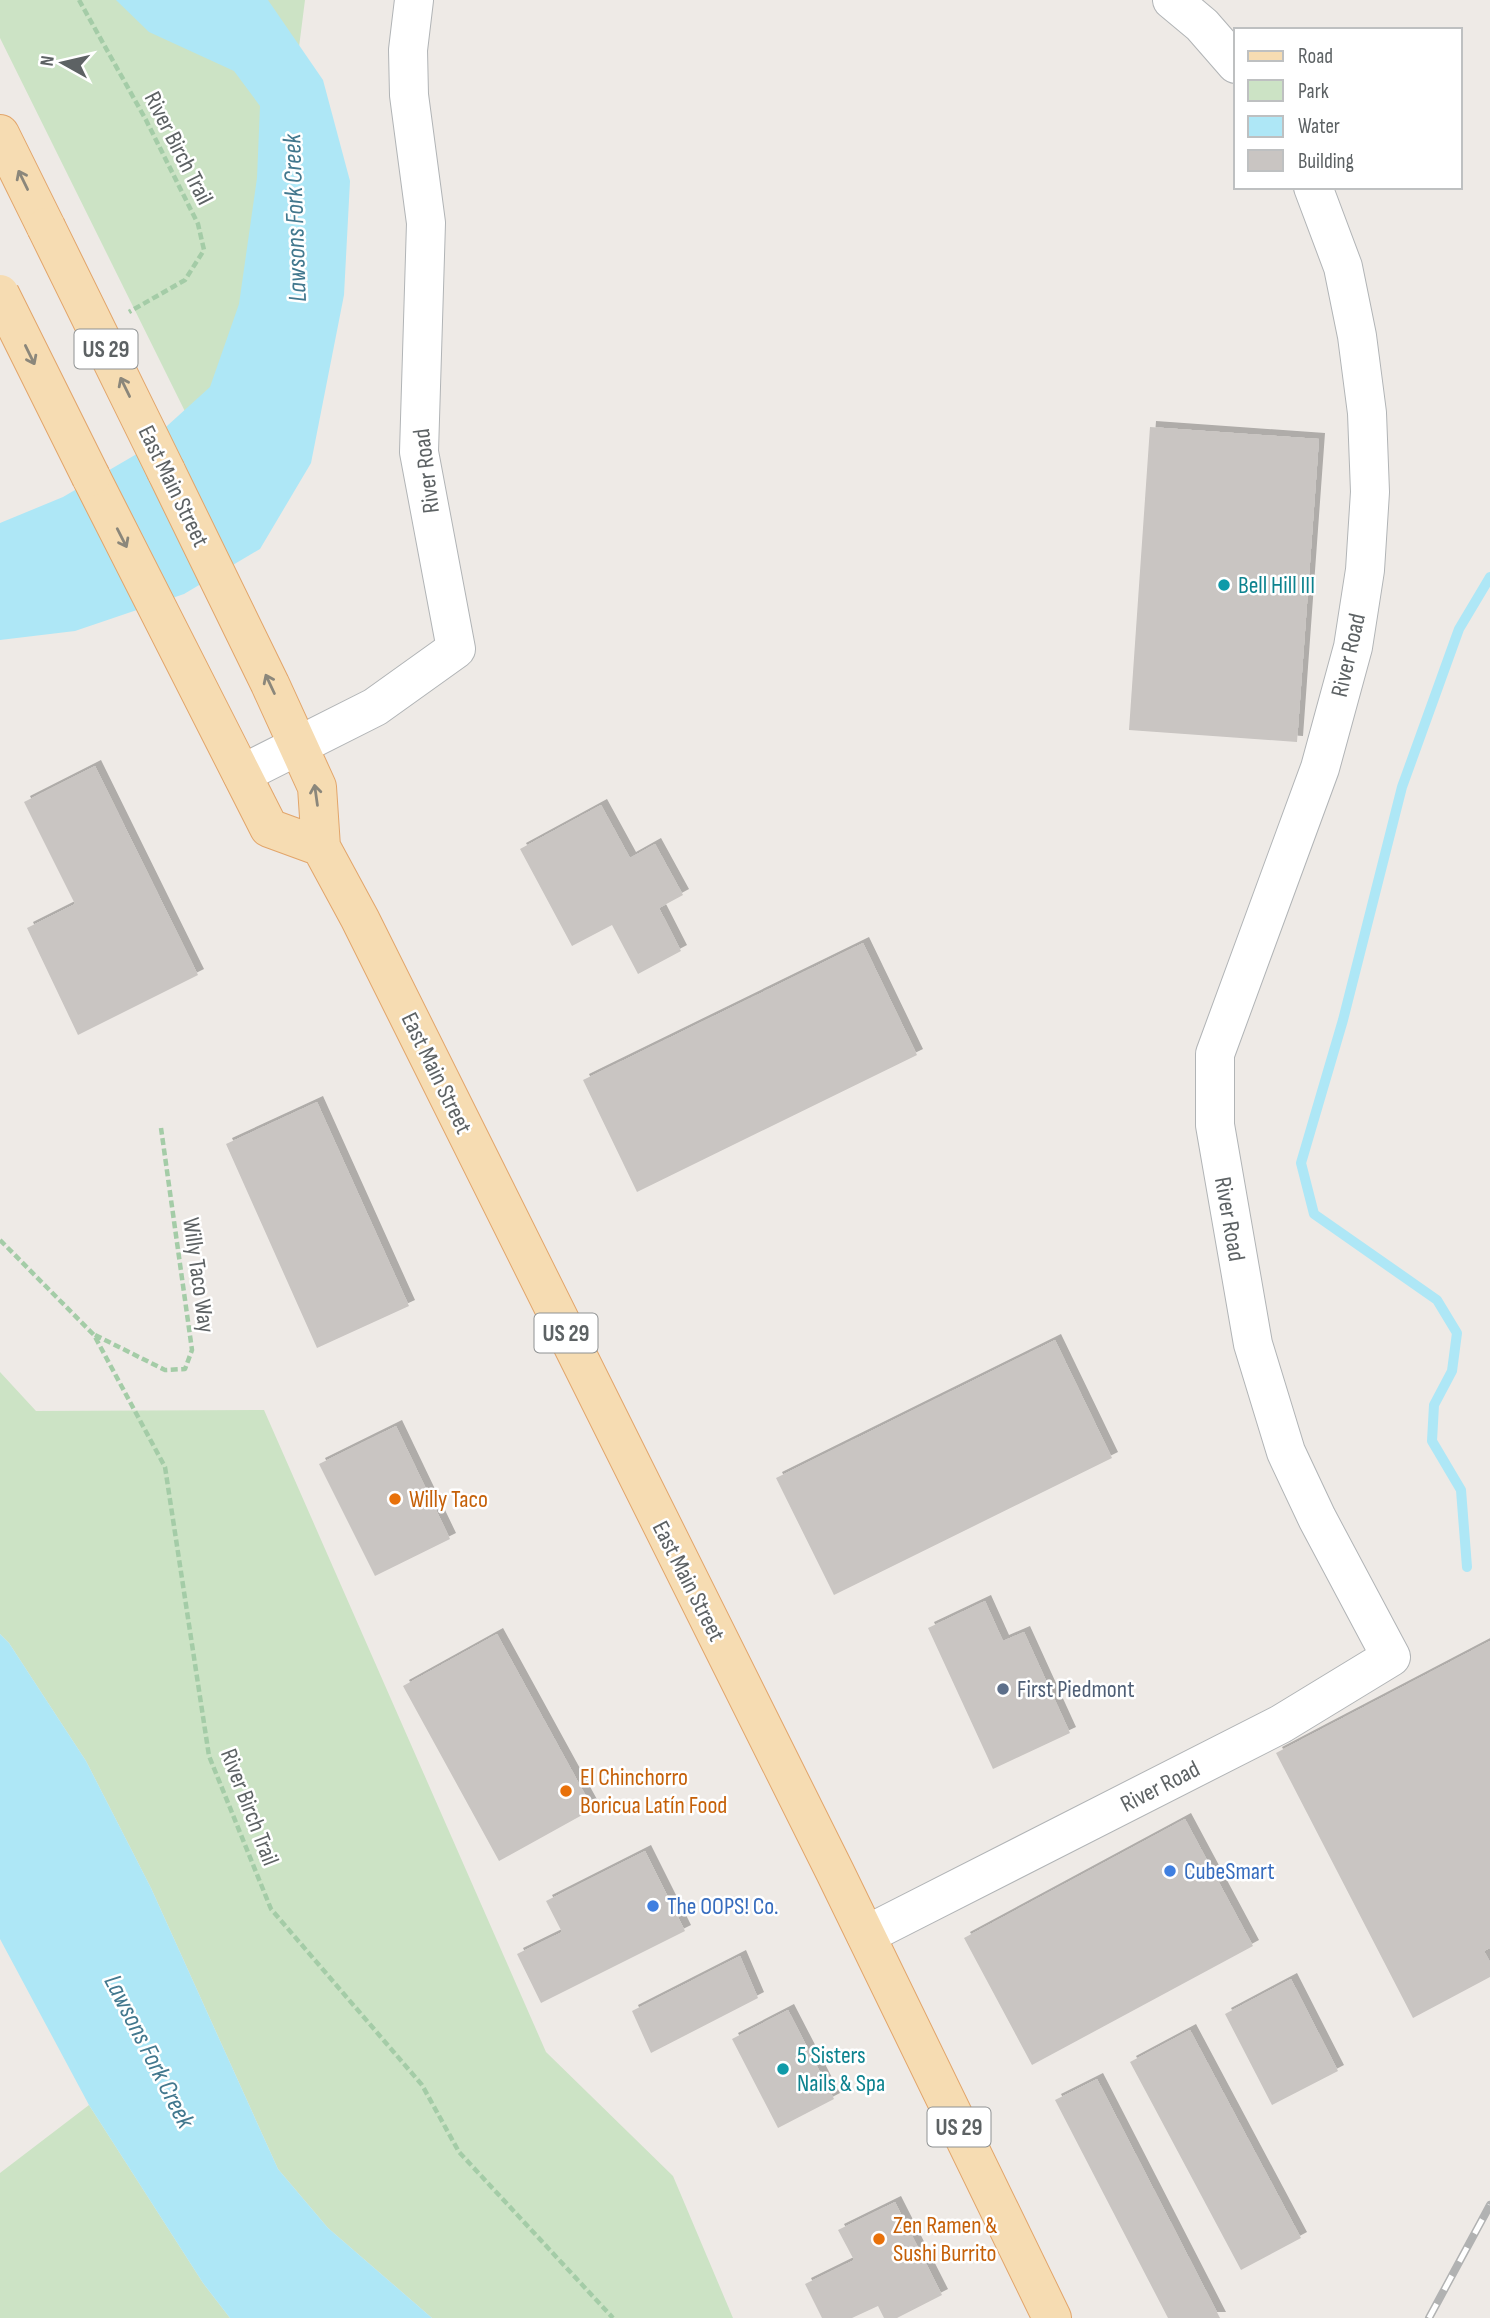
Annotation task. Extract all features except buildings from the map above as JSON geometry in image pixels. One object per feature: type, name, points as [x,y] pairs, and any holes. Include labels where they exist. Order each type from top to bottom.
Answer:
[{"type":"main road","name":"East Main Street","points":[[0,134],[237,617],[317,788],[321,847],[360,919],[866,1935],[1052,2318]]},
{"type":"main road","name":"US 29","points":[[0,294],[269,828],[321,847]]},
{"type":"street","name":"River Road","points":[[242,774],[375,707],[456,649],[419,452],[426,223],[409,95],[408,50],[414,0]]},
{"type":"street","points":[[1172,0],[1202,25],[1234,62]]},
{"type":"street","name":"River Road","points":[[866,1935],[1281,1724],[1391,1657],[1317,1518],[1286,1452],[1253,1344],[1215,1125],[1215,1054],[1320,768],[1353,647],[1365,570],[1370,492],[1367,413],[1357,336],[1343,267],[1315,189]]},
{"type":"path","name":"River Birch Trail","points":[[79,0],[146,120],[198,224],[204,250],[185,280],[152,300]]},
{"type":"path","name":"Willy Taco Way","points":[[94,1335],[165,1370],[185,1368],[192,1350],[161,1128]]},
{"type":"path","name":"River Birch Trail","points":[[0,1240],[94,1335],[165,1467],[209,1756],[271,1909],[422,2085],[459,2152],[613,2318]]},
{"type":"green space","points":[[0,0],[305,0],[291,110],[219,480],[0,38]]},
{"type":"green space","points":[[0,1372],[36,1411],[264,1410],[546,2052],[673,2176],[733,2318],[432,2318],[328,2228],[278,2169],[151,1888],[86,1761],[9,1643],[0,1634]]},
{"type":"green space","points":[[89,2105],[203,2283],[230,2318],[0,2318],[0,2173]]},
{"type":"water","name":"Lawsons Fork Creek","points":[[116,0],[268,0],[323,80],[350,181],[344,295],[311,463],[260,549],[184,594],[75,631],[0,640],[0,523],[63,497],[135,455],[210,387],[239,304],[257,178],[260,106],[234,71],[149,32]]},
{"type":"water","name":"Lawsons Fork Creek","points":[[0,1634],[9,1643],[86,1761],[151,1888],[278,2169],[328,2228],[432,2318],[230,2318],[203,2283],[89,2105],[0,1939]]},
{"type":"waterway","points":[[1467,1567],[1461,1490],[1432,1441],[1434,1405],[1452,1371],[1457,1333],[1437,1300],[1314,1214],[1301,1163],[1343,1020],[1402,787],[1459,629],[1490,577]]},
{"type":"railway","points":[[1429,2318],[1490,2205]]},
{"type":"place","name":"Bell Hill III","points":[[1224,585]]},
{"type":"place","name":"Willy Taco","points":[[395,1499]]},
{"type":"place","name":"First Piedmont","points":[[1003,1689]]},
{"type":"place","name":"El Chinchorro Boricua Latín Food","points":[[566,1791]]},
{"type":"place","name":"CubeSmart","points":[[1170,1871]]},
{"type":"place","name":"The OOPS! Co.","points":[[653,1906]]},
{"type":"place","name":"5 Sisters Nails & Spa","points":[[783,2069]]},
{"type":"place","name":"Zen Ramen & Sushi Burrito","points":[[879,2239]]}]
